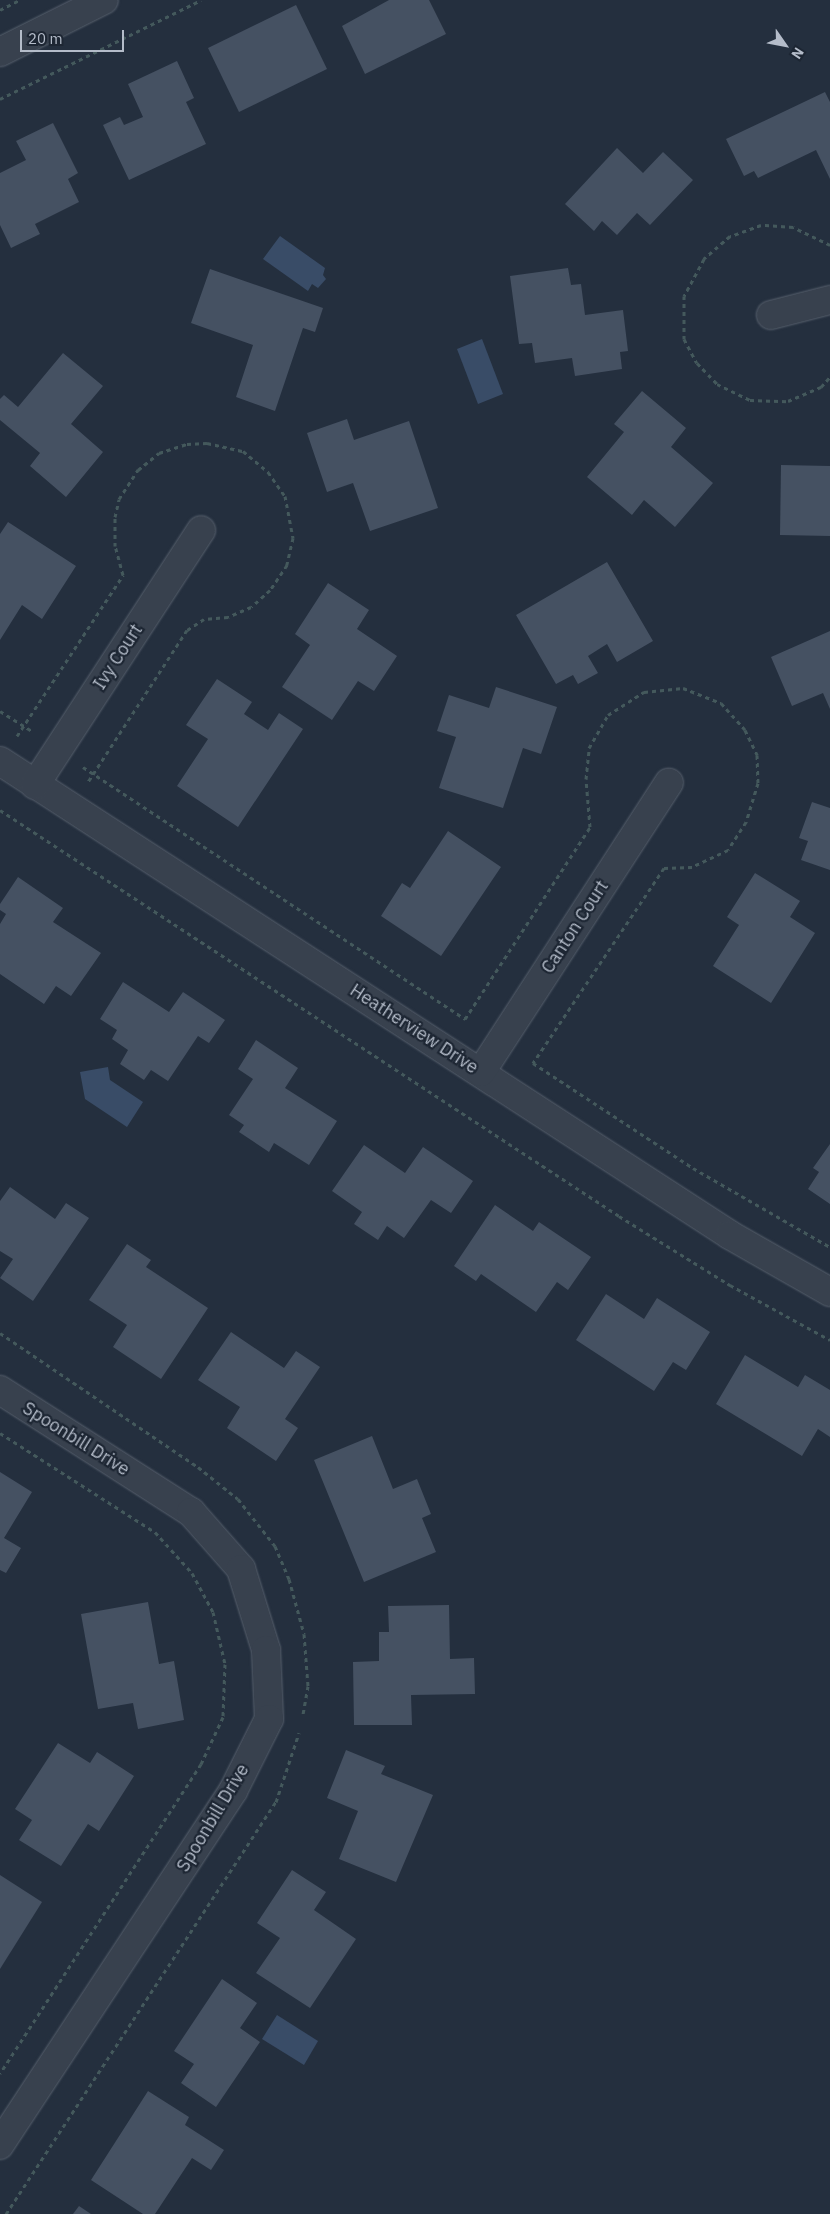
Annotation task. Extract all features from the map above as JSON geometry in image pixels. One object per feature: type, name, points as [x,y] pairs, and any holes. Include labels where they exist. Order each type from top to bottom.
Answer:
[{"type":"street","points":[[0,52],[104,0]]},
{"type":"street","points":[[771,315],[830,300]]},
{"type":"street","name":"Ivy Court","points":[[36,785],[201,530]]},
{"type":"street","name":"Heatherview Drive","points":[[0,761],[730,1235],[830,1292]]},
{"type":"street","name":"Canton Court","points":[[481,1072],[669,783]]},
{"type":"street","name":"Spoonbill Drive","points":[[0,1390],[191,1512],[241,1569],[266,1650],[269,1719],[233,1791],[0,2145]]},
{"type":"path","points":[[0,10],[20,0]]},
{"type":"path","points":[[0,98],[201,0]]},
{"type":"path","points":[[82,766],[465,1019],[590,826],[586,779],[589,748],[608,715],[644,692],[683,688],[721,703],[745,730],[757,755],[758,783],[746,822],[728,850],[692,867],[664,868],[533,1063],[693,1168],[830,1247]]},
{"type":"path","points":[[0,711],[35,734]]},
{"type":"path","points":[[0,810],[618,1216],[730,1285],[830,1340]]},
{"type":"path","points":[[0,1332],[198,1467],[238,1499],[275,1546],[289,1579],[304,1634],[308,1686],[298,1743],[276,1802],[6,2214]]},
{"type":"path","points":[[0,1433],[155,1532],[192,1573],[213,1612],[225,1664],[223,1717],[201,1764],[0,2073]]},
{"type":"water","points":[[280,236],[325,268],[323,275],[326,279],[318,288],[312,284],[308,291],[263,259]]},
{"type":"water","points":[[482,339],[503,394],[478,404],[457,349]]},
{"type":"water","points":[[108,1067],[110,1080],[143,1102],[127,1127],[85,1099],[80,1072]]},
{"type":"water","points":[[277,2015],[318,2041],[304,2065],[262,2039]]},
{"type":"building","points":[[389,0],[429,0],[446,34],[365,74],[342,26]]},
{"type":"building","points":[[296,5],[327,69],[239,112],[208,48]]},
{"type":"building","points":[[177,61],[194,98],[186,102],[206,144],[129,180],[103,125],[120,117],[124,125],[143,117],[128,84]]},
{"type":"building","points":[[825,92],[830,102],[830,179],[816,150],[758,178],[754,171],[744,176],[726,139]]},
{"type":"building","points":[[53,123],[78,173],[68,179],[79,202],[35,224],[40,234],[11,248],[0,225],[0,173],[26,160],[16,141]]},
{"type":"building","points":[[617,148],[643,173],[663,152],[693,180],[650,225],[637,213],[617,235],[602,221],[594,231],[565,204]]},
{"type":"building","points":[[568,268],[571,285],[581,284],[585,315],[623,310],[628,351],[620,352],[622,369],[575,376],[572,358],[535,363],[532,343],[519,344],[510,276]]},
{"type":"building","points":[[210,269],[323,308],[315,332],[303,328],[275,411],[236,397],[253,345],[191,323]]},
{"type":"building","points":[[63,353],[103,386],[71,424],[103,452],[66,497],[30,466],[40,453],[0,420],[0,399],[4,395],[18,407]]},
{"type":"building","points":[[642,391],[686,428],[671,447],[713,483],[675,527],[644,500],[632,515],[587,477],[624,432],[614,424]]},
{"type":"building","points":[[347,419],[354,440],[409,421],[438,508],[370,531],[353,483],[327,492],[307,433]]},
{"type":"building","points":[[781,465],[830,466],[830,536],[780,535]]},
{"type":"building","points":[[8,522],[76,566],[42,619],[22,605],[0,640],[0,534]]},
{"type":"building","points":[[607,562],[653,641],[617,662],[607,644],[588,656],[598,673],[578,684],[573,675],[556,684],[516,615]]},
{"type":"building","points":[[328,583],[369,610],[357,629],[397,656],[374,691],[358,681],[332,720],[282,687],[310,645],[295,634]]},
{"type":"building","points":[[830,631],[830,709],[823,693],[792,706],[771,657]]},
{"type":"building","points":[[217,679],[252,702],[244,714],[268,730],[279,713],[303,729],[238,827],[177,786],[208,739],[186,725]]},
{"type":"building","points":[[496,687],[557,707],[541,754],[523,748],[503,808],[439,788],[456,737],[437,731],[449,695],[489,708]]},
{"type":"building","points":[[812,802],[830,808],[830,870],[801,860],[808,841],[799,838]]},
{"type":"building","points":[[448,831],[501,867],[441,956],[381,916],[402,883],[410,888]]},
{"type":"building","points":[[755,873],[800,901],[790,917],[815,933],[771,1003],[713,966],[739,925],[727,917]]},
{"type":"building","points":[[18,877],[63,908],[53,922],[101,953],[71,996],[56,986],[44,1004],[0,974],[0,924],[6,914],[0,910],[0,904]]},
{"type":"building","points":[[123,982],[169,1012],[183,992],[225,1020],[209,1043],[198,1036],[168,1081],[151,1070],[144,1080],[120,1064],[128,1050],[112,1039],[117,1030],[100,1019]]},
{"type":"building","points":[[256,1040],[298,1068],[285,1088],[337,1121],[309,1165],[274,1143],[269,1152],[239,1132],[244,1125],[229,1115],[253,1079],[238,1069]]},
{"type":"building","points":[[830,1144],[830,1204],[808,1189],[819,1172],[813,1168]]},
{"type":"building","points":[[364,1145],[405,1173],[423,1147],[473,1181],[451,1213],[431,1200],[404,1238],[387,1226],[378,1240],[354,1224],[362,1212],[332,1191]]},
{"type":"building","points":[[10,1187],[55,1219],[66,1203],[89,1218],[33,1301],[0,1278],[13,1259],[0,1251],[0,1201]]},
{"type":"building","points":[[495,1205],[533,1231],[539,1222],[591,1257],[568,1290],[557,1282],[536,1312],[481,1274],[476,1281],[454,1266]]},
{"type":"building","points":[[127,1244],[151,1260],[146,1267],[208,1308],[161,1379],[113,1347],[127,1325],[89,1300]]},
{"type":"building","points":[[606,1294],[644,1319],[657,1298],[710,1332],[686,1370],[673,1362],[654,1391],[576,1340]]},
{"type":"building","points":[[231,1332],[284,1368],[296,1351],[320,1367],[285,1419],[298,1428],[276,1461],[227,1428],[240,1407],[198,1380]]},
{"type":"building","points":[[745,1355],[798,1387],[805,1375],[830,1390],[830,1437],[818,1429],[802,1456],[716,1404]]},
{"type":"building","points":[[372,1436],[393,1489],[417,1479],[431,1514],[422,1518],[436,1552],[364,1582],[314,1460]]},
{"type":"building","points":[[0,1472],[32,1492],[4,1538],[21,1548],[6,1573],[0,1570]]},
{"type":"building","points":[[148,1602],[159,1664],[174,1661],[184,1720],[138,1729],[133,1703],[98,1709],[81,1614]]},
{"type":"building","points":[[449,1605],[450,1659],[474,1658],[475,1694],[411,1695],[412,1725],[354,1725],[353,1662],[379,1661],[379,1632],[389,1632],[388,1606]]},
{"type":"building","points":[[58,1743],[90,1763],[97,1752],[134,1776],[99,1831],[88,1824],[61,1866],[19,1840],[32,1820],[15,1809]]},
{"type":"building","points":[[346,1750],[385,1766],[381,1774],[433,1795],[396,1882],[339,1859],[358,1811],[327,1798]]},
{"type":"building","points":[[292,1870],[326,1892],[314,1910],[356,1939],[310,2008],[256,1973],[280,1938],[257,1923]]},
{"type":"building","points":[[0,1875],[42,1902],[0,1969]]},
{"type":"building","points":[[222,1979],[257,2003],[240,2028],[260,2042],[216,2107],[181,2083],[194,2064],[174,2051]]},
{"type":"building","points":[[148,2091],[189,2117],[185,2125],[224,2150],[211,2170],[192,2158],[155,2214],[143,2214],[91,2180]]},
{"type":"building","points":[[79,2206],[91,2214],[73,2214]]}]
